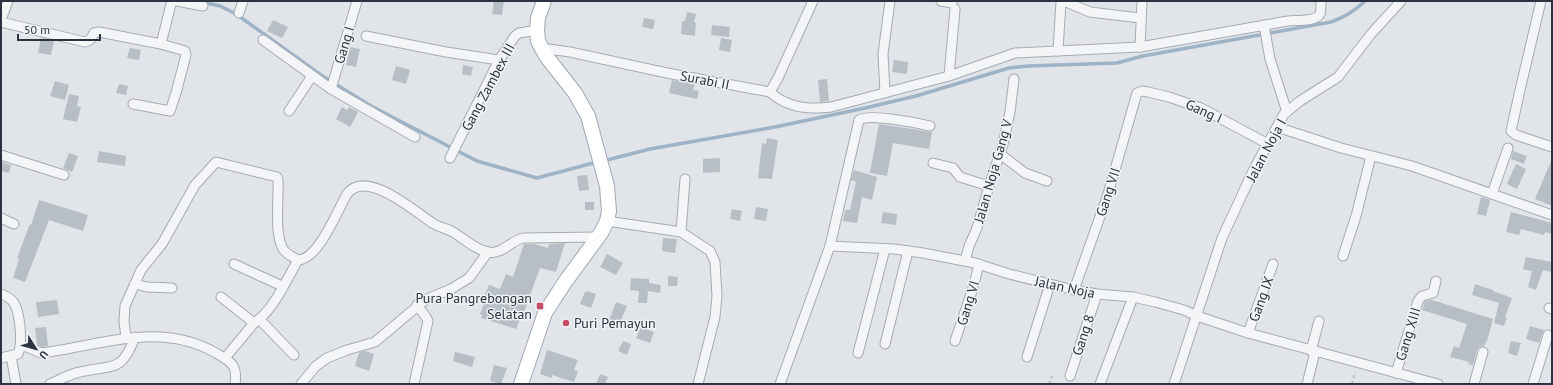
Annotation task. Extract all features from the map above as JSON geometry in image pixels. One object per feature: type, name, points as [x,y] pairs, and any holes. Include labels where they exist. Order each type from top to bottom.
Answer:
[{"type":"main road","points":[[521,384],[541,322],[547,309],[598,237],[607,221],[609,211],[608,194],[603,171],[585,109],[568,82],[552,65],[541,48],[537,30],[538,18],[544,1]]},
{"type":"street","points":[[8,1],[1,21],[85,42],[90,40],[94,33],[99,32],[162,44],[184,50],[186,53],[171,109],[167,111],[133,104]]},
{"type":"street","points":[[162,44],[173,1]]},
{"type":"street","points":[[177,1],[203,6]]},
{"type":"street","points":[[239,13],[243,1]]},
{"type":"street","name":"Gang I","points":[[332,86],[357,1]]},
{"type":"street","points":[[813,1],[778,78],[770,92],[780,100],[790,105],[820,108],[831,107],[949,76],[1010,54],[1140,48],[1264,27],[1288,21],[1314,19],[1320,14],[1321,1]]},
{"type":"street","points":[[885,93],[883,54],[890,1]]},
{"type":"street","points":[[941,1],[954,6],[949,76]]},
{"type":"street","points":[[1058,51],[1062,1],[1090,12],[1140,18]]},
{"type":"street","points":[[1140,48],[1140,18],[1142,1]]},
{"type":"street","name":"Jalan Noja I","points":[[1174,384],[1222,238],[1268,144],[1286,112],[1300,101],[1338,77],[1371,34],[1401,1]]},
{"type":"street","points":[[1541,1],[1511,132],[1552,147]]},
{"type":"street","points":[[1264,27],[1275,77],[1286,112]]},
{"type":"street","name":"Gang Zambex III","points":[[453,154],[499,60],[515,36],[519,33],[537,30]]},
{"type":"street","points":[[366,36],[446,52],[499,60]]},
{"type":"street","points":[[263,40],[312,76],[332,86],[415,137]]},
{"type":"street","name":"Surabi II","points":[[541,48],[570,52],[666,73],[770,92]]},
{"type":"street","points":[[289,111],[312,76]]},
{"type":"street","name":"Jalan Noja Gang V","points":[[965,261],[969,246],[977,228],[988,186],[1000,154],[1010,112],[1014,79]]},
{"type":"street","name":"Gang I","points":[[1137,93],[1142,91],[1148,92],[1191,104],[1216,115],[1268,144]]},
{"type":"street","name":"Gang VII","points":[[1074,290],[1108,194],[1137,93]]},
{"type":"street","points":[[780,384],[830,246],[859,120],[862,118],[874,118],[930,126]]},
{"type":"street","points":[[1277,128],[1371,156],[1412,166],[1552,214]]},
{"type":"street","points":[[1492,194],[1508,148]]},
{"type":"street","points":[[1000,154],[1028,175],[1047,181]]},
{"type":"street","points":[[1,155],[64,175]]},
{"type":"street","points":[[1343,256],[1356,216],[1371,156]]},
{"type":"street","points":[[50,384],[79,372],[118,365],[127,356],[131,337],[124,312],[125,306],[143,267],[156,252],[168,234],[184,202],[195,185],[214,163],[218,162],[277,176],[278,226],[281,245],[285,252],[298,260],[308,258],[318,246],[351,188],[355,186],[367,185],[378,189],[411,207],[435,225],[452,232],[474,247],[488,252],[501,251],[511,243],[523,238],[598,237]]},
{"type":"street","points":[[933,163],[953,168],[960,177],[988,186]]},
{"type":"street","points":[[681,232],[685,179]]},
{"type":"street","points":[[1,218],[14,224]]},
{"type":"street","points":[[607,221],[681,232],[710,251],[715,262],[718,296],[715,317],[698,384]]},
{"type":"street","name":"Jalan Noja","points":[[830,246],[908,251],[979,264],[1008,274],[1074,290],[1133,298],[1184,310],[1197,316],[1248,333],[1313,352],[1438,384]]},
{"type":"street","points":[[858,353],[885,249]]},
{"type":"street","points":[[885,344],[908,251]]},
{"type":"street","points":[[301,384],[316,366],[327,358],[378,341],[417,305],[432,296],[451,289],[469,278],[488,252]]},
{"type":"street","points":[[225,358],[270,309],[298,260]]},
{"type":"street","points":[[234,264],[282,286]]},
{"type":"street","name":"Gang VI","points":[[955,341],[973,288],[979,264]]},
{"type":"street","name":"Gang IX","points":[[1248,333],[1273,264]]},
{"type":"street","name":"Gang XIII","points":[[1396,373],[1418,301],[1422,296],[1433,293],[1436,281]]},
{"type":"street","points":[[135,284],[147,287],[172,288]]},
{"type":"street","points":[[1028,357],[1050,284]]},
{"type":"street","points":[[1,294],[11,299],[15,304],[20,328],[21,346],[18,354],[1,358]]},
{"type":"street","name":"Gang 8","points":[[1070,376],[1097,294]]},
{"type":"street","points":[[221,297],[257,322],[294,355]]},
{"type":"street","points":[[1100,384],[1133,298]]},
{"type":"street","points":[[414,384],[428,321],[417,305]]},
{"type":"street","points":[[1307,384],[1320,322]]},
{"type":"street","points":[[1533,384],[1548,335]]},
{"type":"street","points":[[21,346],[28,347],[38,353],[41,353],[131,337],[156,336],[192,342],[199,344],[232,363],[236,374],[235,384]]},
{"type":"street","points":[[1474,384],[1483,352]]},
{"type":"street","points":[[11,356],[16,384]]},
{"type":"path","points":[[1352,384],[1357,363]]},
{"type":"path","points":[[1049,384],[1054,373]]},
{"type":"building","points":[[494,1],[504,1],[502,15],[492,14]]},
{"type":"building","points":[[687,12],[696,14],[694,22],[696,23],[695,36],[681,34],[682,21],[685,21]]},
{"type":"building","points":[[644,18],[655,20],[653,29],[642,27]]},
{"type":"building","points":[[273,20],[288,27],[282,38],[267,31]]},
{"type":"building","points":[[712,25],[730,27],[729,37],[711,35]]},
{"type":"building","points":[[41,38],[54,41],[51,55],[38,53]]},
{"type":"building","points":[[721,38],[732,40],[730,52],[719,50]]},
{"type":"building","points":[[350,47],[360,49],[356,67],[346,65]]},
{"type":"building","points":[[130,48],[141,50],[139,60],[127,58]]},
{"type":"building","points":[[894,60],[908,62],[907,74],[892,72]]},
{"type":"building","points":[[463,65],[473,67],[471,76],[462,74]]},
{"type":"building","points":[[396,66],[410,70],[406,84],[392,80]]},
{"type":"building","points":[[827,79],[829,101],[820,102],[818,80]]},
{"type":"building","points":[[672,80],[695,84],[693,90],[699,91],[697,99],[669,93]]},
{"type":"building","points":[[55,81],[69,85],[65,100],[50,96]]},
{"type":"building","points":[[119,84],[128,86],[126,95],[116,93]]},
{"type":"building","points":[[69,94],[79,96],[77,106],[81,107],[77,122],[63,119]]},
{"type":"building","points":[[342,107],[347,110],[349,107],[358,112],[350,127],[336,119]]},
{"type":"building","points":[[879,124],[932,132],[929,149],[893,143],[887,176],[870,173]]},
{"type":"building","points":[[767,138],[778,140],[772,179],[758,178],[762,143],[766,144]]},
{"type":"building","points":[[99,151],[126,156],[125,166],[97,162]]},
{"type":"building","points":[[1513,151],[1527,156],[1524,164],[1511,159]]},
{"type":"building","points":[[69,153],[78,156],[72,172],[63,168]]},
{"type":"building","points":[[720,158],[720,172],[703,173],[703,159]]},
{"type":"building","points":[[1552,159],[1552,206],[1535,199]]},
{"type":"building","points":[[1,162],[11,165],[9,173],[1,171]]},
{"type":"building","points":[[1516,164],[1526,169],[1517,189],[1507,184]]},
{"type":"building","points":[[854,170],[877,177],[872,200],[862,197],[857,223],[843,221],[845,210],[850,210],[856,182],[851,180]]},
{"type":"building","points":[[587,175],[589,190],[579,191],[577,176]]},
{"type":"building","points":[[1481,197],[1490,200],[1486,216],[1477,214]]},
{"type":"building","points":[[39,200],[88,215],[83,231],[49,220],[25,282],[13,278],[19,259],[17,258],[30,224],[31,225]]},
{"type":"building","points":[[585,202],[594,202],[594,210],[585,210]]},
{"type":"building","points":[[756,207],[768,209],[766,221],[754,219]]},
{"type":"building","points":[[732,209],[742,211],[740,221],[730,219]]},
{"type":"building","points":[[883,212],[897,214],[896,225],[881,223]]},
{"type":"building","points":[[1511,212],[1552,223],[1552,234],[1545,232],[1544,235],[1521,229],[1519,235],[1506,232]]},
{"type":"building","points":[[663,238],[677,239],[675,253],[662,251]]},
{"type":"building","points":[[565,243],[556,272],[540,268],[524,312],[523,311],[516,329],[481,318],[482,315],[480,314],[487,296],[485,295],[489,285],[500,289],[506,274],[513,277],[524,244],[534,244],[548,248],[549,244]]},
{"type":"building","points":[[607,254],[623,263],[616,275],[600,267]]},
{"type":"building","points":[[1526,257],[1552,262],[1552,272],[1543,270],[1536,290],[1528,287],[1532,271],[1523,269]]},
{"type":"building","points":[[668,276],[678,277],[677,286],[668,286]]},
{"type":"building","points":[[631,278],[649,279],[649,283],[661,285],[660,293],[648,291],[647,303],[638,303],[639,291],[630,290]]},
{"type":"building","points":[[1475,284],[1512,298],[1505,317],[1507,318],[1504,326],[1494,323],[1499,303],[1472,295]]},
{"type":"building","points":[[587,291],[596,294],[591,308],[580,304],[585,292]]},
{"type":"building","points":[[57,300],[59,314],[38,317],[36,302]]},
{"type":"building","points":[[1432,300],[1493,319],[1487,341],[1484,346],[1479,347],[1477,350],[1473,365],[1468,364],[1469,362],[1450,357],[1454,346],[1459,348],[1467,324],[1422,310],[1425,301]]},
{"type":"building","points":[[616,302],[627,306],[618,327],[608,323]]},
{"type":"building","points":[[1530,326],[1544,330],[1539,343],[1526,339]]},
{"type":"building","points":[[46,327],[48,346],[42,347],[37,345],[35,328]]},
{"type":"building","points":[[641,327],[654,332],[650,343],[636,338]]},
{"type":"building","points":[[623,341],[631,344],[627,355],[618,351]]},
{"type":"building","points":[[1511,341],[1521,343],[1517,356],[1508,353]]},
{"type":"building","points":[[547,350],[578,360],[574,370],[578,371],[574,382],[552,375],[552,378],[540,374]]},
{"type":"building","points":[[365,351],[374,354],[369,371],[355,366],[359,353]]},
{"type":"building","points":[[455,352],[475,357],[472,367],[453,361]]},
{"type":"building","points":[[494,365],[507,368],[501,384],[490,381]]},
{"type":"building","points":[[600,374],[608,377],[605,384],[596,384]]},
{"type":"waterway","points":[[198,1],[220,6],[236,14],[321,75],[371,106],[477,161],[537,178],[597,162]]},
{"type":"waterway","points":[[603,161],[650,149],[775,127],[865,108],[916,96],[1009,68],[1117,63],[1143,56],[1331,22],[1350,13],[1365,1]]},
{"type":"place","name":"Pura Pangrebongan Selatan","points":[[540,306]]},
{"type":"place","name":"Puri Pemayun","points":[[566,323]]}]
